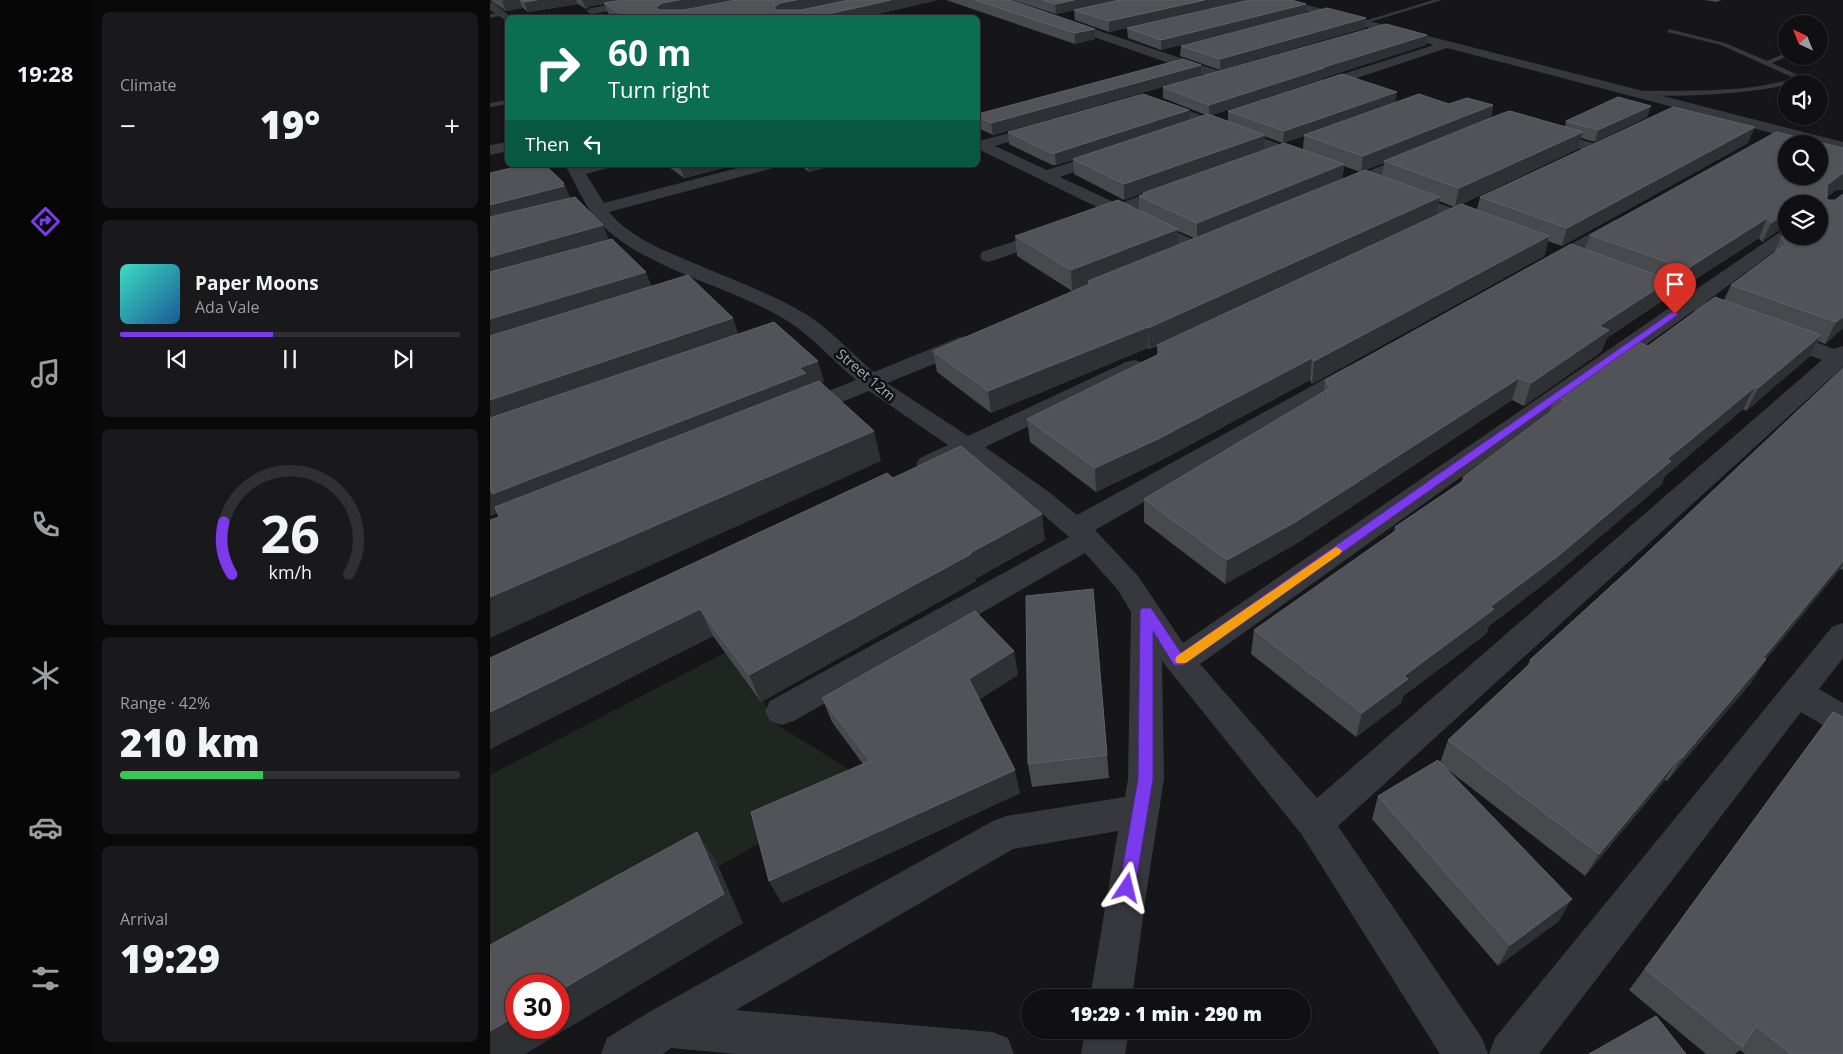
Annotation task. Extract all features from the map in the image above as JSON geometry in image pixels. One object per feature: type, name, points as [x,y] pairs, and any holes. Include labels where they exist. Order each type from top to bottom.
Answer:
[{"type":"street","points":[[591,11],[659,0]]},
{"type":"street","points":[[1001,1],[1018,0]]},
{"type":"street","points":[[1275,0],[1323,14],[1362,29],[1382,29],[1843,147]]},
{"type":"street","points":[[1001,1],[1160,56],[1224,75],[1200,82]]},
{"type":"street","points":[[490,5],[505,17]]},
{"type":"street","points":[[1304,19],[1323,14]]},
{"type":"street","points":[[1055,20],[1072,16]]},
{"type":"street","points":[[1108,38],[1127,34]]},
{"type":"street","points":[[1303,92],[1445,45]]},
{"type":"street","points":[[1160,56],[1179,51]]},
{"type":"street","points":[[1162,93],[1143,98],[1492,229]]},
{"type":"street","points":[[1633,132],[1687,106]]},
{"type":"street","points":[[1190,128],[1227,116]]},
{"type":"street","points":[[980,144],[1057,123]]},
{"type":"street","points":[[1528,128],[1597,149]]},
{"type":"street","points":[[1759,146],[1784,132]]},
{"type":"street","points":[[1571,161],[1615,140]]},
{"type":"street","points":[[1256,161],[1310,141]]},
{"type":"street","points":[[980,144],[1197,249]]},
{"type":"street","points":[[490,150],[505,147]]},
{"type":"street","points":[[1325,195],[1433,150]]},
{"type":"street","points":[[1046,176],[1118,152]]},
{"type":"street","points":[[592,208],[759,167]]},
{"type":"street","name":"Street 12m","points":[[575,168],[592,208],[620,233],[630,247],[763,300],[805,324],[888,395],[1004,471],[1082,533],[1128,583],[1179,662],[1315,823],[1466,1054]]},
{"type":"street","points":[[1081,224],[1192,184]]},
{"type":"street","points":[[1430,228],[1483,203]]},
{"type":"street","points":[[1529,275],[1640,213]]},
{"type":"street","points":[[989,256],[1062,230]]},
{"type":"street","points":[[1179,256],[1216,241]]},
{"type":"street","points":[[1179,662],[1778,242]]},
{"type":"street","points":[[1315,823],[1841,357],[1609,273]]},
{"type":"street","points":[[688,290],[716,280]]},
{"type":"street","points":[[778,334],[805,324]]},
{"type":"street","points":[[780,418],[980,337]]},
{"type":"street","points":[[904,476],[1154,358]]},
{"type":"street","points":[[782,711],[1372,362]]},
{"type":"street","points":[[1112,989],[1146,779],[1146,611]]},
{"type":"street","points":[[1511,1054],[1843,635]]},
{"type":"street","points":[[1797,694],[1843,720]]},
{"type":"street","points":[[623,1054],[666,1026],[1006,833],[1140,811]]},
{"type":"street","points":[[666,1026],[992,1054]]},
{"type":"street","points":[[1103,1054],[1106,1039]]},
{"type":"lane","points":[[1362,29],[1439,0]]},
{"type":"lane","points":[[490,16],[505,17]]},
{"type":"lane","points":[[1637,93],[1720,92],[1782,84],[1798,80],[1794,75],[1723,44],[1669,30]]},
{"type":"lane","points":[[1768,63],[1778,59]]},
{"type":"lane","points":[[490,105],[505,102]]},
{"type":"shaded area","points":[[730,650],[778,725],[867,781],[532,974],[505,974],[505,989],[490,998],[490,775]]},
{"type":"building","points":[[521,0],[537,0],[524,2]]},
{"type":"building","points":[[623,0],[679,0],[662,3],[656,7],[658,10],[684,10],[736,0],[796,0],[780,3],[774,7],[775,10],[801,10],[849,0],[891,0],[824,15],[623,15],[604,3]]},
{"type":"building","points":[[975,0],[1010,0],[1095,29],[1075,33]]},
{"type":"building","points":[[1043,0],[1074,0],[1055,4]]},
{"type":"building","points":[[1120,0],[1205,0],[1109,21],[1074,10]]},
{"type":"building","points":[[1250,0],[1291,0],[1306,4],[1161,40],[1127,28]]},
{"type":"building","points":[[1327,8],[1366,18],[1220,59],[1181,46]]},
{"type":"building","points":[[1386,24],[1427,35],[1209,105],[1163,87]]},
{"type":"building","points":[[1183,59],[1201,65],[991,123],[980,118],[980,113]]},
{"type":"building","points":[[1342,74],[1397,92],[1284,131],[1228,111]]},
{"type":"building","points":[[1143,94],[1189,110],[1055,153],[1051,153],[1008,132]]},
{"type":"building","points":[[1419,94],[1449,104],[1467,98],[1493,105],[1363,156],[1304,135]]},
{"type":"building","points":[[1618,97],[1651,106],[1598,130],[1566,121]]},
{"type":"building","points":[[1673,107],[1755,127],[1567,228],[1480,197]]},
{"type":"building","points":[[1510,111],[1583,132],[1459,188],[1384,161],[1503,113]]},
{"type":"building","points":[[1208,114],[1265,135],[1124,184],[1073,159]]},
{"type":"building","points":[[1776,132],[1789,135],[1778,135],[1778,185],[1827,185],[1827,195],[1778,195],[1778,218],[1771,223],[1767,218],[1687,269],[1590,235]]},
{"type":"building","points":[[1284,143],[1344,164],[1197,223],[1139,196],[1145,194],[1143,193]]},
{"type":"building","points":[[1828,144],[1843,148],[1843,173],[1828,184]]},
{"type":"building","points":[[516,167],[547,167],[564,183],[561,184],[564,186],[490,205],[490,173]]},
{"type":"building","points":[[1365,170],[1440,197],[1148,328],[988,391],[933,351],[1092,283],[1088,281]]},
{"type":"building","points":[[1843,194],[1843,317],[1836,322],[1731,285],[1785,245],[1828,245],[1828,200],[1835,200]]},
{"type":"building","points":[[575,197],[603,225],[490,257],[490,217]]},
{"type":"building","points":[[1118,200],[1178,229],[1071,270],[1015,236]]},
{"type":"building","points":[[1461,204],[1549,236],[1314,361],[1312,358],[1160,438],[1095,468],[1027,419],[1161,353],[1157,345]]},
{"type":"building","points":[[612,239],[646,272],[490,319],[490,272]]},
{"type":"building","points":[[1571,244],[1670,280],[1599,326],[1609,330],[1531,383],[1519,378],[1297,521],[1227,560],[1144,499],[1330,388],[1325,380]]},
{"type":"building","points":[[688,275],[733,318],[490,400],[490,336]]},
{"type":"building","points":[[1715,297],[1821,335],[1758,388],[1755,387],[1667,459],[1671,461],[1558,556],[1490,607],[1494,609],[1404,676],[1408,679],[1362,713],[1254,630],[1398,529],[1395,527],[1466,479],[1463,477],[1565,401],[1555,395],[1633,340],[1648,346]]},
{"type":"building","points":[[774,322],[818,361],[799,368],[806,373],[492,494],[490,489],[490,418]]},
{"type":"building","points":[[1843,368],[1843,561],[1763,658],[1766,659],[1682,758],[1680,757],[1599,854],[1448,740],[1532,662],[1530,660],[1632,567]]},
{"type":"building","points":[[819,381],[874,431],[490,597],[490,520],[499,517],[495,507]]},
{"type":"building","points":[[961,446],[1042,514],[749,675],[700,609],[490,712],[490,658],[887,473],[893,478]]},
{"type":"building","points":[[1093,589],[1107,755],[1028,764],[1026,596]]},
{"type":"building","points":[[975,611],[1014,651],[969,679],[1015,770],[769,881],[751,812],[870,761],[822,698]]},
{"type":"building","points":[[1833,712],[1843,717],[1843,1054],[1791,1054],[1756,1026],[1742,1047],[1645,969]]},
{"type":"building","points":[[1438,760],[1572,899],[1510,945],[1378,796]]},
{"type":"building","points":[[697,832],[724,894],[570,985],[570,974],[505,974],[505,1022],[490,1031],[490,945]]},
{"type":"building","points":[[1656,1016],[1686,1054],[1589,1054]]},
{"type":"slow traffic","points":[[1181,660],[1336,551]]},
{"type":"route","points":[[1127,888],[1146,779],[1146,611],[1179,662],[1675,314]]}]
